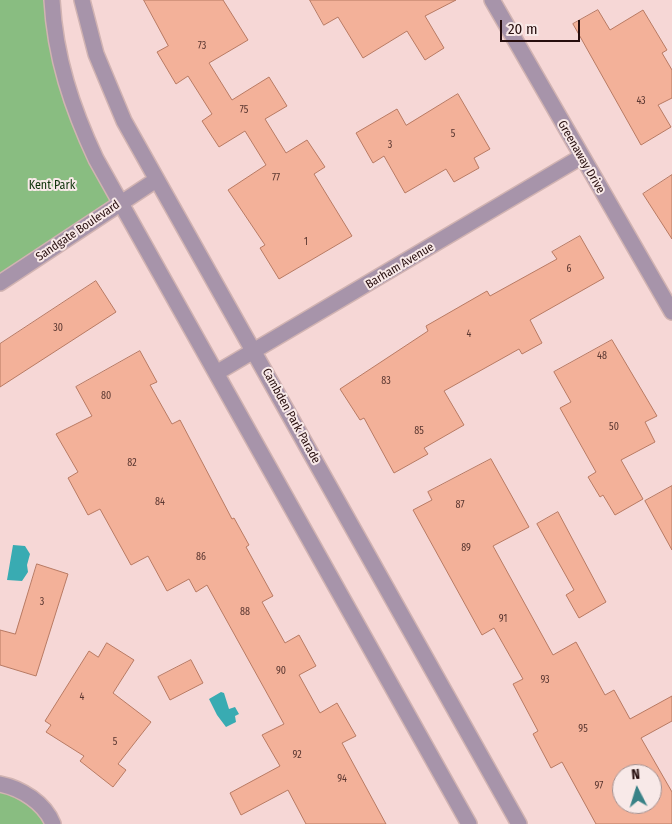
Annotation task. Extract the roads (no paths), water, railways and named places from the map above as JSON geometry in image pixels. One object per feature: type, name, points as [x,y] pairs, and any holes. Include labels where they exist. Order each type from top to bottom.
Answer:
[{"type":"street","points":[[52,0],[57,50],[71,102],[82,129],[120,203],[218,372],[469,824]]},
{"type":"street","name":"Cambden Park Parade","points":[[82,0],[105,76],[124,121],[519,824]]},
{"type":"street","name":"Greenaway Drive","points":[[498,2],[581,158],[672,312]]},
{"type":"street","name":"Barham Avenue","points":[[218,372],[255,352],[581,158]]},
{"type":"street","name":"Sandgate Boulevard","points":[[0,283],[156,180]]},
{"type":"street","points":[[0,784],[12,786],[35,800],[53,824]]},
{"type":"water","points":[[13,545],[25,546],[30,554],[27,565],[28,572],[22,581],[7,580]]},
{"type":"water","points":[[221,692],[224,693],[229,709],[235,707],[239,714],[235,716],[236,722],[226,727],[209,699]]},
{"type":"park label","name":"Kent Park","points":[[52,186]]}]
